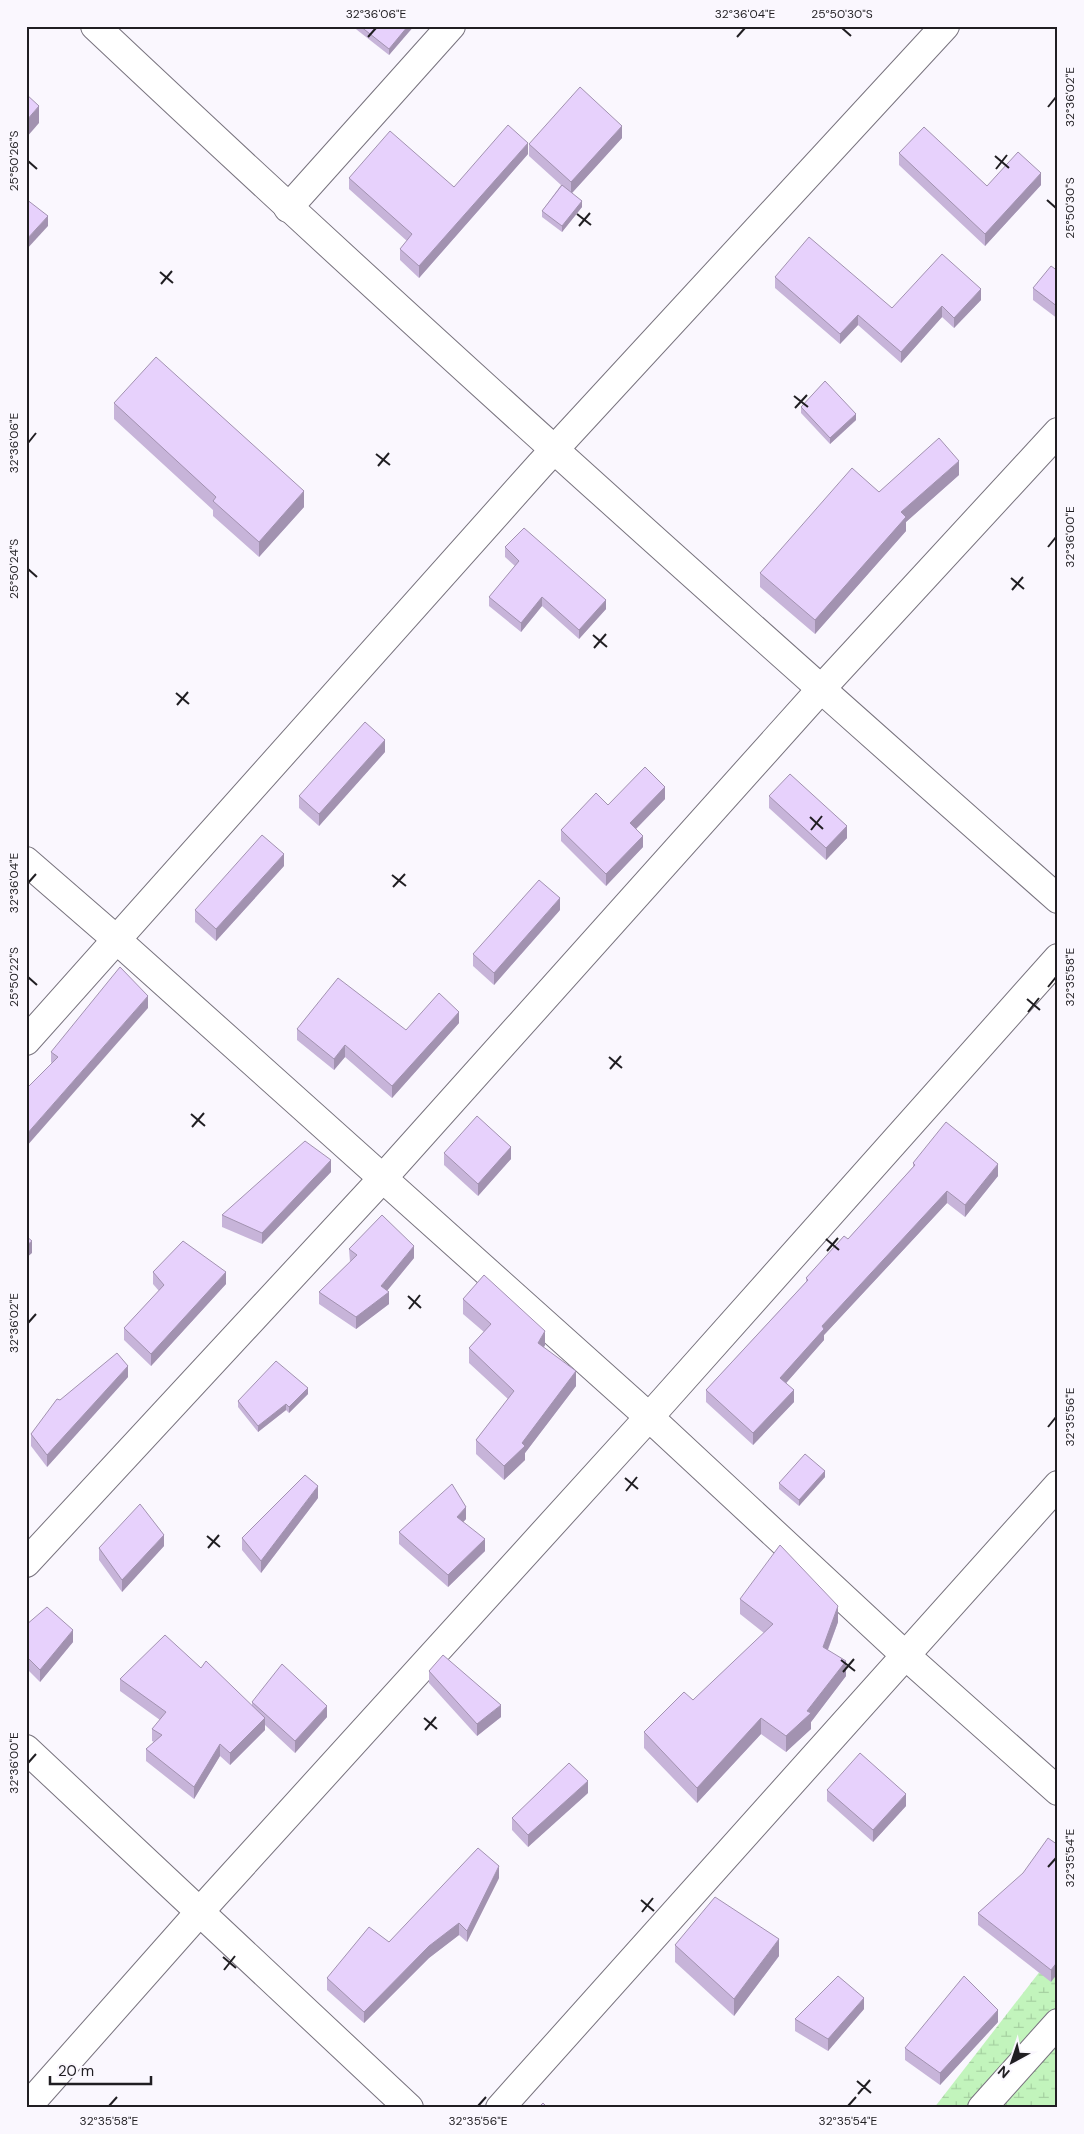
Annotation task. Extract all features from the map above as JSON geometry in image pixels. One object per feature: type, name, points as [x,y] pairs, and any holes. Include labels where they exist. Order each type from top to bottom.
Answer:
[{"type":"street","points":[[95,26],[288,208],[820,689],[1058,899]]},
{"type":"street","points":[[288,208],[451,26]]},
{"type":"street","points":[[26,1041],[555,449],[945,26]]},
{"type":"street","points":[[26,1563],[382,1179],[820,689],[1058,432]]},
{"type":"street","points":[[26,861],[117,940],[649,1417],[905,1655],[1058,1791]]},
{"type":"street","points":[[26,2108],[200,1912],[649,1417],[1058,958]]},
{"type":"street","points":[[500,2108],[1058,1485]]},
{"type":"street","points":[[26,1749],[409,2108]]},
{"type":"street","points":[[982,2108],[1058,2023]]},
{"type":"green space","points":[[1058,1948],[1058,2108],[934,2108]]},
{"type":"building","points":[[360,26],[408,26],[389,49]]},
{"type":"building","points":[[580,87],[622,126],[571,182],[529,144]]},
{"type":"building","points":[[26,94],[39,106],[26,121]]},
{"type":"building","points":[[508,125],[528,143],[419,266],[400,249],[412,234],[349,178],[390,131],[454,187]]},
{"type":"building","points":[[924,127],[987,186],[1018,152],[1041,173],[985,234],[899,153]]},
{"type":"building","points":[[562,185],[582,201],[562,226],[542,211]]},
{"type":"building","points":[[26,199],[48,216],[26,240]]},
{"type":"building","points":[[809,237],[892,308],[942,254],[981,289],[954,318],[942,306],[901,352],[858,315],[840,334],[775,277]]},
{"type":"building","points":[[1051,266],[1058,271],[1058,307],[1033,288]]},
{"type":"building","points":[[156,357],[304,491],[259,542],[213,501],[216,497],[114,403]]},
{"type":"building","points":[[825,381],[856,414],[830,438],[801,407]]},
{"type":"building","points":[[939,438],[959,461],[901,512],[906,517],[815,620],[760,573],[852,468],[879,492]]},
{"type":"building","points":[[524,528],[606,600],[579,630],[542,597],[521,623],[489,597],[519,561],[505,547]]},
{"type":"building","points":[[365,722],[385,740],[319,814],[299,796]]},
{"type":"building","points":[[645,767],[665,787],[630,823],[643,836],[606,874],[561,830],[596,793],[608,805]]},
{"type":"building","points":[[790,774],[847,826],[826,848],[769,796]]},
{"type":"building","points":[[262,835],[284,854],[216,929],[195,910]]},
{"type":"building","points":[[539,880],[560,898],[494,973],[473,954]]},
{"type":"building","points":[[120,967],[148,996],[26,1135],[26,1089],[58,1057],[51,1052]]},
{"type":"building","points":[[338,978],[406,1030],[439,993],[459,1012],[392,1086],[345,1045],[334,1059],[297,1029]]},
{"type":"building","points":[[477,1116],[511,1147],[478,1184],[444,1153]]},
{"type":"building","points":[[946,1122],[998,1164],[965,1205],[947,1191],[822,1326],[824,1329],[780,1378],[794,1390],[753,1433],[706,1390],[808,1280],[806,1278],[844,1236],[848,1239],[915,1165],[913,1163]]},
{"type":"building","points":[[305,1141],[331,1160],[262,1233],[222,1215]]},
{"type":"building","points":[[382,1215],[414,1246],[381,1286],[389,1292],[356,1317],[319,1292],[357,1255],[349,1249]]},
{"type":"building","points":[[26,1236],[32,1241],[26,1246]]},
{"type":"building","points":[[183,1241],[226,1272],[151,1354],[124,1328],[164,1285],[153,1272]]},
{"type":"building","points":[[484,1275],[545,1331],[538,1343],[576,1371],[522,1443],[525,1446],[504,1466],[476,1440],[514,1391],[469,1348],[491,1324],[463,1299]]},
{"type":"building","points":[[117,1353],[128,1366],[47,1455],[31,1434],[57,1399],[60,1400]]},
{"type":"building","points":[[276,1361],[308,1388],[289,1407],[286,1404],[258,1426],[238,1401]]},
{"type":"building","points":[[805,1454],[825,1471],[799,1500],[779,1483]]},
{"type":"building","points":[[305,1475],[318,1486],[261,1561],[242,1538]]},
{"type":"building","points":[[452,1484],[466,1507],[457,1517],[485,1539],[448,1575],[399,1532]]},
{"type":"building","points":[[140,1504],[164,1535],[122,1580],[99,1548]]},
{"type":"building","points":[[780,1545],[838,1606],[823,1647],[846,1661],[807,1711],[811,1713],[786,1736],[761,1718],[697,1788],[644,1732],[684,1692],[693,1700],[773,1624],[740,1599]]},
{"type":"building","points":[[47,1607],[73,1630],[40,1670],[26,1656],[26,1625]]},
{"type":"building","points":[[165,1635],[201,1668],[206,1661],[265,1718],[230,1753],[220,1744],[194,1787],[146,1749],[162,1735],[152,1729],[166,1712],[120,1679]]},
{"type":"building","points":[[443,1655],[501,1705],[477,1724],[429,1671]]},
{"type":"building","points":[[282,1664],[327,1706],[295,1741],[252,1702]]},
{"type":"building","points":[[860,1753],[906,1794],[873,1830],[827,1790]]},
{"type":"building","points":[[569,1763],[588,1781],[528,1835],[512,1818]]},
{"type":"building","points":[[1048,1838],[1058,1845],[1058,1961],[1051,1970],[978,1913],[1023,1873]]},
{"type":"building","points":[[478,1848],[499,1866],[467,1931],[459,1923],[429,1946],[364,2012],[327,1978],[369,1927],[389,1942]]},
{"type":"building","points":[[715,1897],[779,1939],[734,1999],[675,1945]]},
{"type":"building","points":[[838,1976],[864,1998],[828,2039],[795,2019]]},
{"type":"building","points":[[964,1976],[998,2010],[940,2073],[905,2048]]},
{"type":"building","points":[[543,2103],[548,2108],[538,2108]]}]
